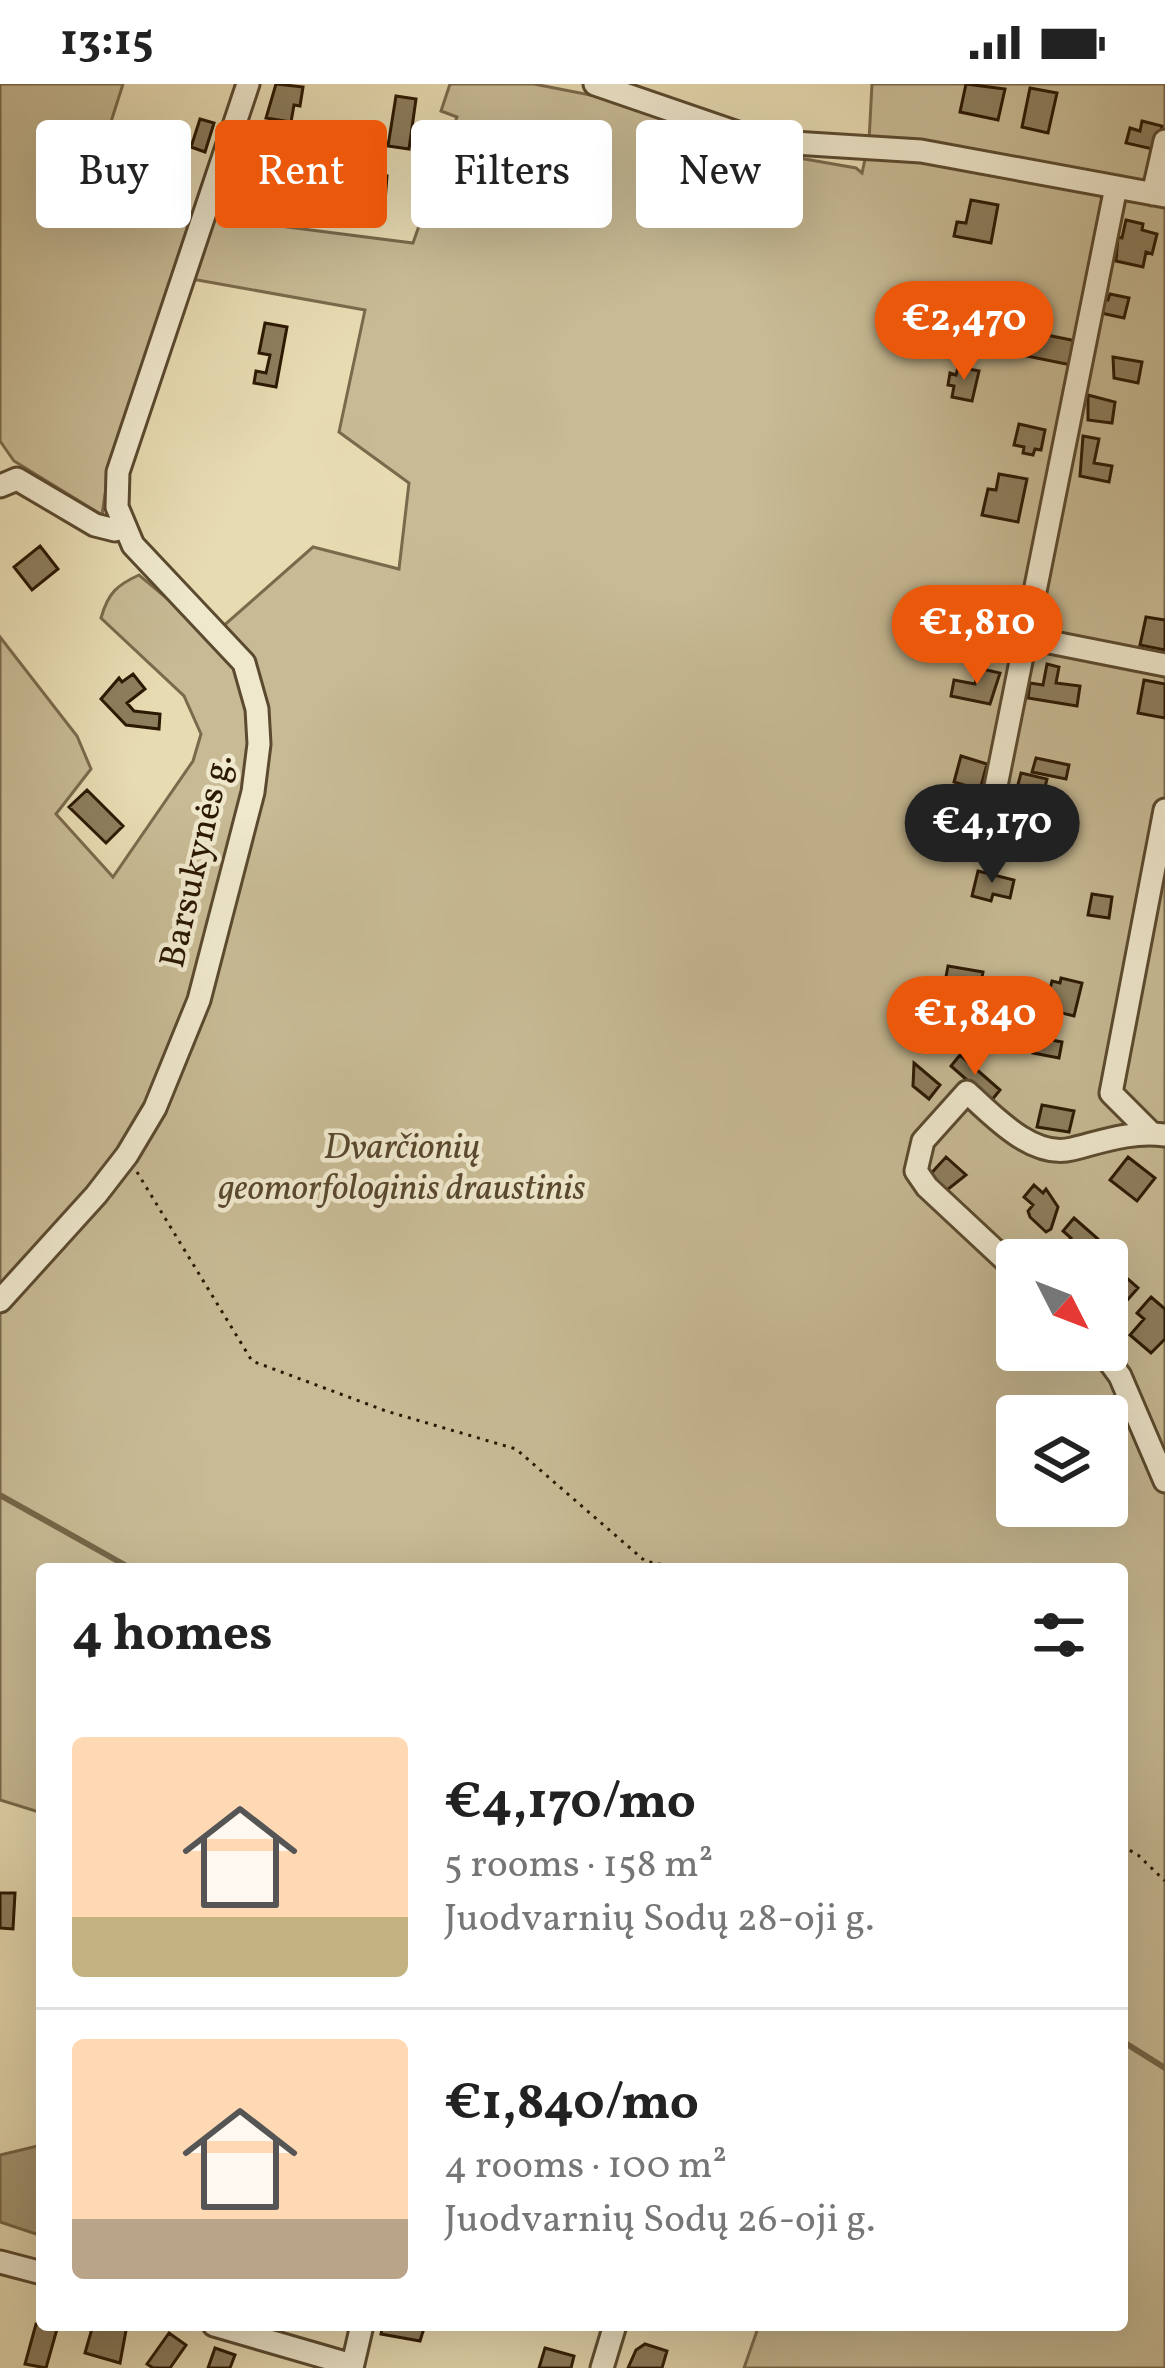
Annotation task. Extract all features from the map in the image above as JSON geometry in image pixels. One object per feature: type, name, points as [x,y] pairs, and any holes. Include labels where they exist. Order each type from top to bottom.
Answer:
[{"type":"street","points":[[0,486],[16,479],[95,525],[115,530],[122,525],[116,488],[123,454],[248,84]]},
{"type":"street","points":[[596,84],[761,141],[921,151],[1159,195],[1165,141]]},
{"type":"street","points":[[982,818],[995,791],[1116,187]]},
{"type":"street","name":"Barsukynės g.","points":[[0,1301],[127,1155],[154,1108],[200,1000],[253,793],[259,744],[253,685],[244,663],[148,564],[122,525]]},
{"type":"street","points":[[1024,637],[1165,665]]},
{"type":"street","points":[[1158,1134],[1111,1093],[1165,810]]},
{"type":"street","points":[[996,1251],[916,1171],[923,1141],[967,1092],[1013,1132],[1046,1148],[1069,1150],[1094,1139],[1158,1134]]},
{"type":"street","points":[[1116,1371],[1165,1480]]},
{"type":"street","points":[[0,2262],[36,2271]]},
{"type":"street","points":[[234,2331],[352,2366],[361,2331]]},
{"type":"street","points":[[602,2368],[613,2331]]},
{"type":"path","points":[[127,1155],[252,1361],[386,1411],[516,1449],[646,1561],[655,1563]]},
{"type":"path","points":[[1128,1849],[1165,1881]]},
{"type":"green space","name":"Dvarčionių geomorfologinis draustinis","points":[[0,84],[123,84],[112,120],[36,120],[36,228],[191,228],[191,214],[215,218],[215,228],[296,228],[413,243],[418,228],[612,228],[612,120],[456,120],[441,111],[450,84],[534,84],[621,101],[673,120],[636,120],[636,228],[803,228],[803,159],[862,173],[872,84],[1165,84],[1165,2368],[744,2368],[757,2331],[1128,2331],[1128,1563],[36,1563],[36,1811],[0,1800],[0,637],[77,736],[91,769],[56,814],[113,877],[193,761],[201,734],[184,696],[101,618],[119,586],[139,575],[212,636],[313,547],[399,569],[409,483],[339,432],[365,310],[175,276],[110,461],[102,515],[14,461],[0,441]]},
{"type":"shaded area","points":[[36,2146],[36,2234],[0,2222],[0,2155]]},
{"type":"building","points":[[276,84],[303,87],[291,120],[266,118]]},
{"type":"building","points":[[966,84],[1005,89],[998,120],[960,112]]},
{"type":"building","points":[[1030,88],[1057,93],[1048,133],[1022,127]]},
{"type":"building","points":[[396,96],[416,99],[409,149],[388,146]]},
{"type":"building","points":[[200,119],[214,123],[205,152],[191,147]]},
{"type":"building","points":[[1142,121],[1162,126],[1157,150],[1126,143],[1130,128],[1140,131]]},
{"type":"building","points":[[971,200],[998,205],[991,243],[954,236],[957,222],[966,223]]},
{"type":"building","points":[[1126,220],[1157,234],[1143,267],[1116,261],[1118,237],[1122,238]]},
{"type":"building","points":[[898,290],[920,291],[919,308],[897,307]]},
{"type":"building","points":[[1110,294],[1129,298],[1124,318],[1101,313]]},
{"type":"building","points":[[972,308],[993,313],[985,351],[964,346]]},
{"type":"building","points":[[265,323],[287,327],[276,387],[254,383],[256,371],[266,373],[270,355],[259,353]]},
{"type":"building","points":[[1032,332],[1076,341],[1071,365],[1027,356]]},
{"type":"building","points":[[1113,357],[1142,362],[1138,383],[1114,378]]},
{"type":"building","points":[[958,367],[979,371],[972,401],[952,397],[950,373],[956,375]]},
{"type":"building","points":[[1088,395],[1115,402],[1112,423],[1088,420]]},
{"type":"building","points":[[1019,424],[1045,430],[1041,450],[1035,449],[1033,455],[1014,445]]},
{"type":"building","points":[[1083,436],[1099,439],[1094,463],[1112,466],[1109,482],[1080,476]]},
{"type":"building","points":[[999,474],[1027,479],[1018,522],[982,515],[988,489],[996,490]]},
{"type":"building","points":[[40,546],[58,569],[32,590],[14,567]]},
{"type":"building","points":[[1146,617],[1165,620],[1165,650],[1140,645]]},
{"type":"building","points":[[1047,664],[1059,667],[1056,683],[1080,686],[1077,706],[1028,698],[1030,683],[1043,685]]},
{"type":"building","points":[[978,668],[1000,673],[990,704],[951,696],[954,680],[975,684]]},
{"type":"building","points":[[133,674],[145,689],[127,703],[134,711],[160,714],[159,729],[126,725],[101,699],[119,678],[122,682]]},
{"type":"building","points":[[1144,680],[1165,684],[1165,718],[1138,713]]},
{"type":"building","points":[[961,756],[987,764],[980,790],[954,782]]},
{"type":"building","points":[[1036,758],[1069,765],[1066,779],[1032,772]]},
{"type":"building","points":[[1021,773],[1047,779],[1041,803],[1015,796]]},
{"type":"building","points":[[87,790],[123,826],[106,843],[69,807]]},
{"type":"building","points":[[1008,819],[1035,826],[1027,856],[1000,850]]},
{"type":"building","points":[[978,871],[1014,880],[1010,898],[993,894],[991,901],[972,896]]},
{"type":"building","points":[[1092,894],[1112,897],[1109,918],[1088,915]]},
{"type":"building","points":[[948,966],[983,972],[976,1011],[941,1004]]},
{"type":"building","points":[[1061,978],[1082,983],[1074,1016],[1045,1009],[1052,981],[1060,983]]},
{"type":"building","points":[[1036,1037],[1062,1042],[1059,1058],[1033,1053]]},
{"type":"building","points":[[960,1055],[1000,1090],[991,1101],[951,1066]]},
{"type":"building","points":[[914,1063],[940,1085],[929,1099],[913,1086]]},
{"type":"building","points":[[1042,1105],[1074,1111],[1069,1132],[1037,1127]]},
{"type":"building","points":[[946,1157],[966,1175],[942,1194],[926,1179]]},
{"type":"building","points":[[1128,1157],[1155,1178],[1137,1201],[1110,1180]]},
{"type":"building","points":[[1034,1185],[1043,1193],[1046,1189],[1058,1207],[1046,1232],[1030,1217],[1033,1205],[1024,1197]]},
{"type":"building","points":[[1074,1218],[1098,1239],[1070,1239],[1063,1231]]},
{"type":"building","points":[[1128,1279],[1138,1288],[1128,1299]]},
{"type":"building","points":[[1151,1297],[1165,1309],[1165,1339],[1151,1353],[1130,1335],[1144,1319],[1137,1313]]},
{"type":"building","points":[[0,1893],[15,1893],[13,1929],[0,1928]]},
{"type":"building","points":[[36,2324],[36,2331],[56,2331],[46,2368],[25,2364]]},
{"type":"building","points":[[91,2331],[126,2331],[120,2363],[85,2353]]},
{"type":"building","points":[[382,2331],[423,2331],[420,2341]]},
{"type":"building","points":[[169,2333],[186,2345],[170,2368],[153,2368],[147,2364]]},
{"type":"building","points":[[645,2344],[667,2351],[662,2368],[628,2368],[636,2350]]},
{"type":"building","points":[[215,2348],[235,2355],[230,2368],[208,2368]]},
{"type":"building","points":[[545,2348],[574,2356],[571,2368],[539,2368]]},
{"type":"waterway","points":[[0,1495],[121,1563]]},
{"type":"waterway","points":[[1128,2045],[1165,2068]]}]
